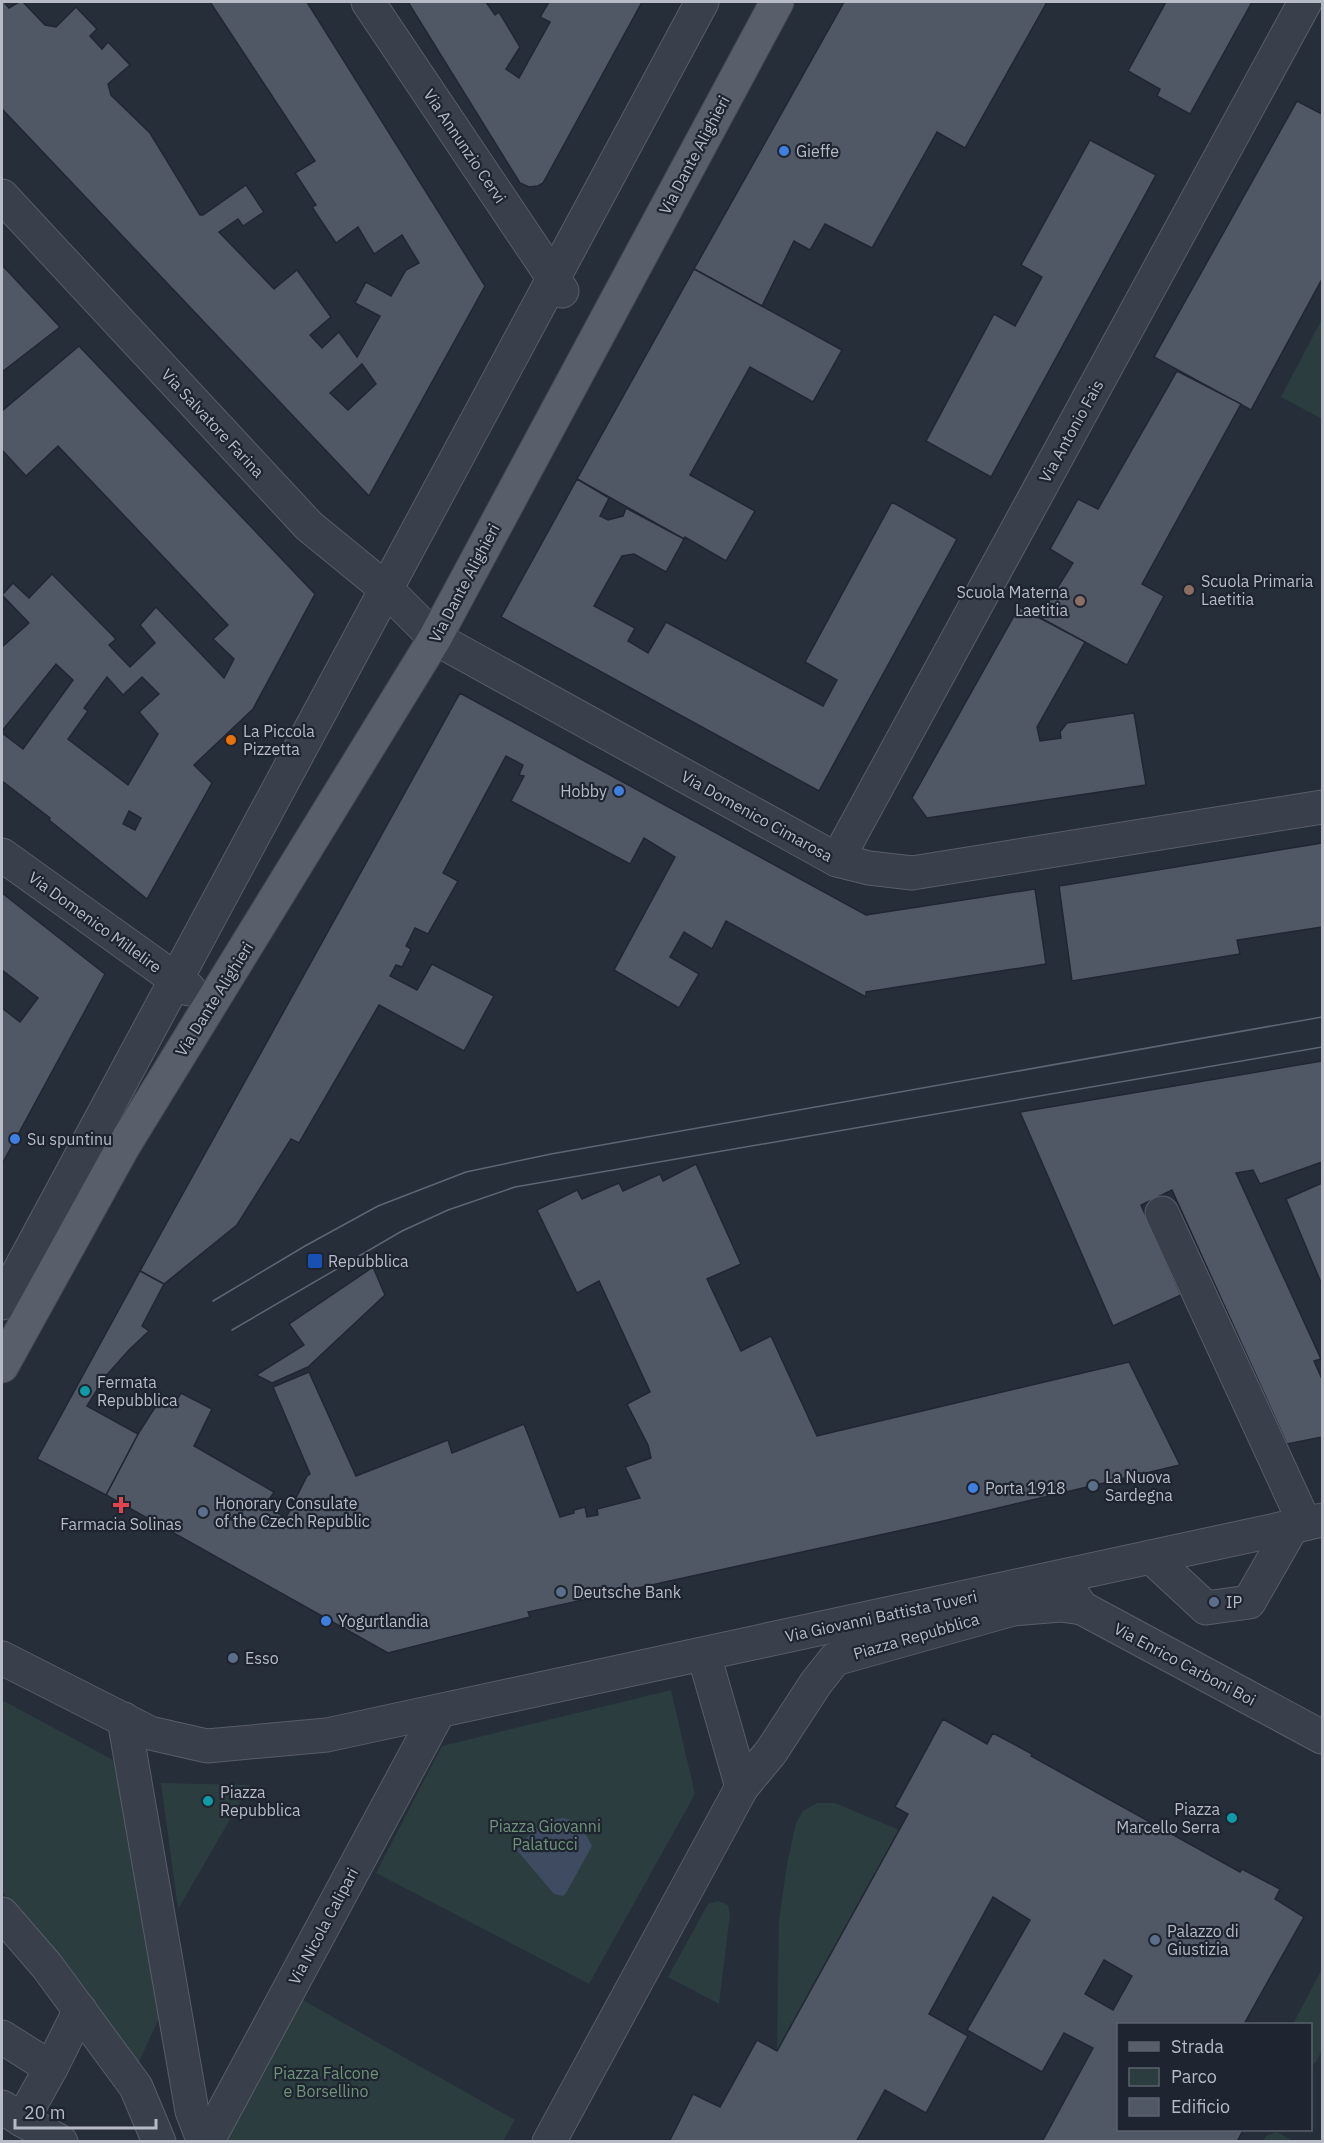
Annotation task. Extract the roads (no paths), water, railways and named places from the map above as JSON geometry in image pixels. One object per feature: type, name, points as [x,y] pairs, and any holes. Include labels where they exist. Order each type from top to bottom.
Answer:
[{"type":"main road","name":"Via Dante Alighieri","points":[[2,1366],[123,1147],[435,638],[777,2]]},
{"type":"street","name":"Via Annunzio Cervi","points":[[368,2],[557,285]]},
{"type":"street","points":[[557,285],[702,2]]},
{"type":"street","points":[[2,1304],[182,985],[389,592],[557,285],[717,2]]},
{"type":"street","name":"Via Antonio Fais","points":[[837,860],[1305,2]]},
{"type":"street","name":"Via Salvatore Farina","points":[[2,196],[309,526],[389,592],[435,638]]},
{"type":"street","name":"Via Domenico Cimarosa","points":[[435,638],[837,860],[869,868],[912,873],[1323,807]]},
{"type":"street","name":"Via Domenico Millelire","points":[[2,855],[182,985]]},
{"type":"street","name":"Via Dante Alighieri","points":[[123,1147],[182,985]]},
{"type":"street","points":[[1151,1557],[1206,1608],[1249,1602],[1307,1524],[1162,1213]]},
{"type":"street","name":"Via Giovanni Battista Tuveri","points":[[439,1711],[1307,1524]]},
{"type":"street","name":"Via Enrico Carboni Boi","points":[[1059,1577],[1082,1608],[1323,1737]]},
{"type":"street","name":"Piazza Repubblica","points":[[549,2142],[742,1787],[771,1752],[816,1683],[835,1659],[1013,1609],[1061,1605],[1082,1608]]},
{"type":"street","points":[[704,1655],[742,1787]]},
{"type":"street","points":[[2,1658],[150,1732],[207,1746],[327,1735],[439,1711]]},
{"type":"street","name":"Via Nicola Calipari","points":[[206,2142],[439,1711]]},
{"type":"street","points":[[124,1719],[192,2111],[206,2142]]},
{"type":"street","points":[[2,1914],[47,1966],[136,2087],[159,2142]]},
{"type":"street","points":[[2,1930],[47,1966]]},
{"type":"street","points":[[61,2142],[12,2113],[51,2068],[80,2010]]},
{"type":"street","points":[[2,2037],[51,2068]]},
{"type":"water","points":[[563,1818],[578,1824],[592,1846],[563,1896],[554,1894],[516,1849],[542,1825]]},
{"type":"tram line","points":[[213,1301],[378,1206],[466,1172],[551,1154],[1322,1017]]},
{"type":"tram line","points":[[232,1330],[402,1231],[448,1210],[515,1187],[1322,1047]]},
{"type":"place","name":"Gieffe","points":[[784,151]]},
{"type":"place","name":"Scuola Primaria Laetitia","points":[[1189,590]]},
{"type":"place","name":"Scuola Materna Laetitia","points":[[1080,601]]},
{"type":"place","name":"La Piccola Pizzetta","points":[[231,740]]},
{"type":"place","name":"Hobby","points":[[619,791]]},
{"type":"place","name":"Su spuntinu","points":[[15,1139]]},
{"type":"place","name":"Repubblica","points":[[315,1261]]},
{"type":"place","name":"Fermata Repubblica","points":[[85,1391]]},
{"type":"place","name":"La Nuova Sardegna","points":[[1093,1486]]},
{"type":"place","name":"Porta 1918","points":[[973,1488]]},
{"type":"place","name":"Farmacia Solinas","points":[[121,1505]]},
{"type":"place","name":"Honorary Consulate of the Czech Republic","points":[[203,1512]]},
{"type":"place","name":"Deutsche Bank","points":[[561,1592]]},
{"type":"place","name":"IP","points":[[1214,1602]]},
{"type":"place","name":"Yogurtlandia","points":[[326,1621]]},
{"type":"place","name":"Esso","points":[[233,1658]]},
{"type":"place","name":"Piazza Repubblica","points":[[208,1801]]},
{"type":"place","name":"Piazza Marcello Serra","points":[[1232,1818]]},
{"type":"place","name":"Palazzo di Giustizia","points":[[1155,1940]]},
{"type":"park label","name":"Piazza Giovanni Palatucci","points":[[545,1835]]},
{"type":"park label","name":"Piazza Falcone e Borsellino","points":[[326,2082]]}]
